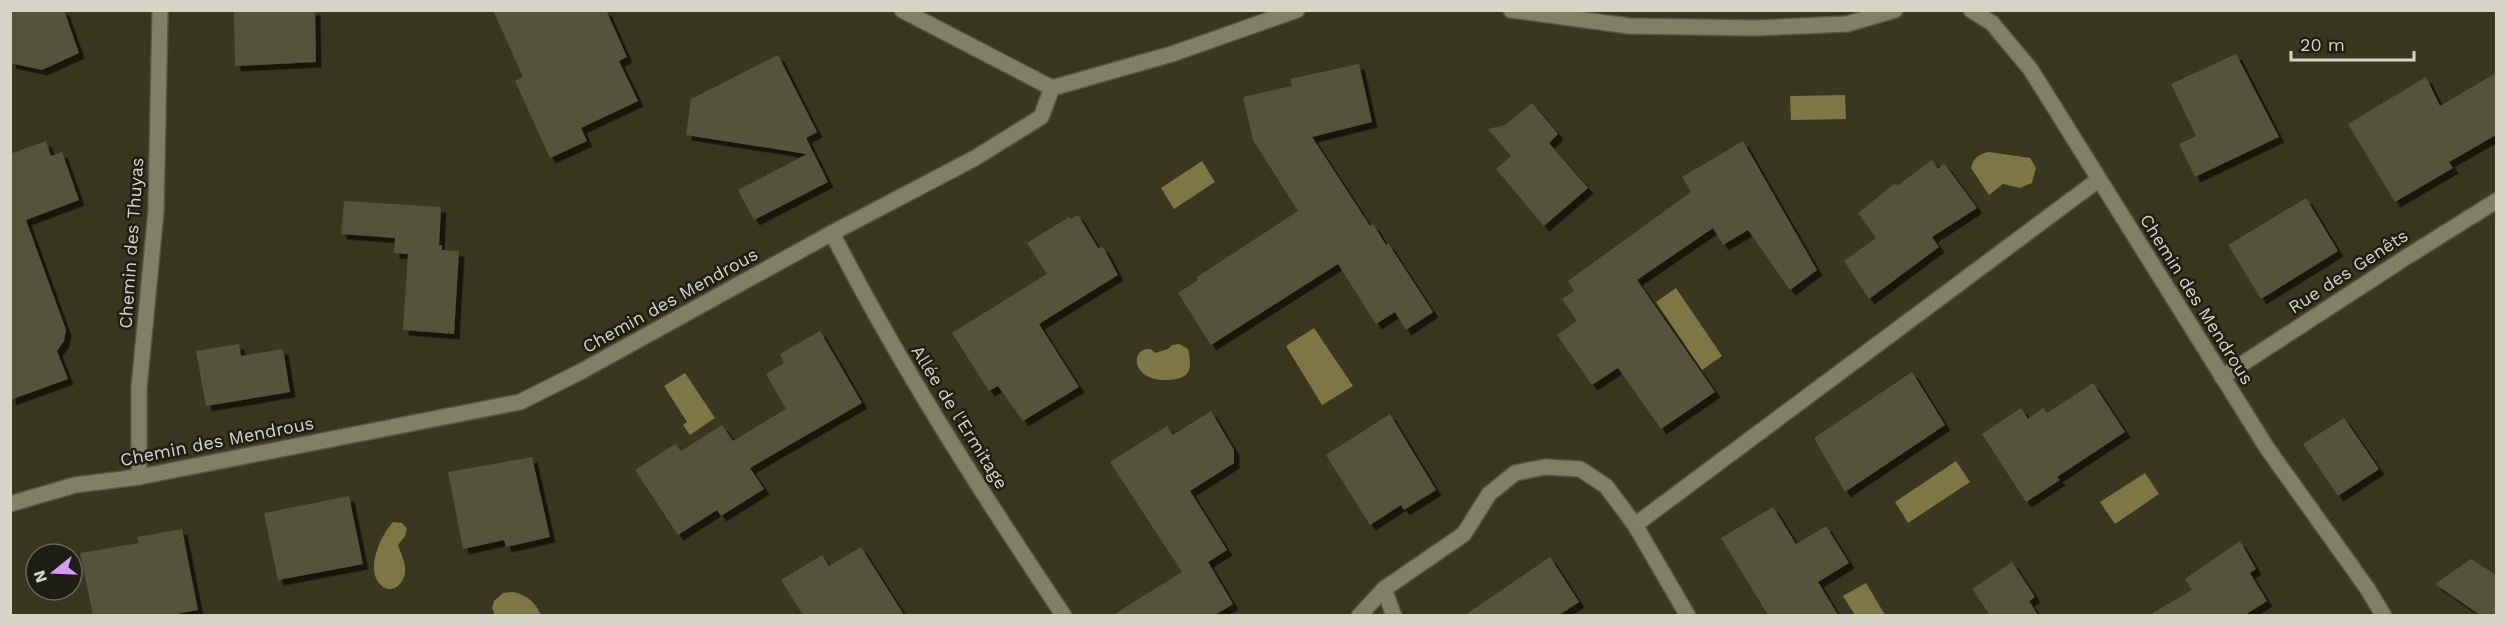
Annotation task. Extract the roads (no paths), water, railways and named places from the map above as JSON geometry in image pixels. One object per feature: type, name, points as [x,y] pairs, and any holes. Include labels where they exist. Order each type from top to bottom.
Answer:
[{"type":"street","name":"Chemin des Thuyas","points":[[139,477],[138,388],[156,211],[160,10]]},
{"type":"street","points":[[902,10],[1052,88],[1172,54],[1297,10]]},
{"type":"street","points":[[1511,10],[1629,26],[1756,28],[1847,24],[1894,10]]},
{"type":"street","name":"Chemin des Mendrous","points":[[1971,10],[1992,23],[2031,70],[2267,448],[2384,615]]},
{"type":"street","name":"Chemin des Mendrous","points":[[10,504],[75,485],[139,477],[520,402],[580,372],[832,233],[975,158],[1041,117],[1052,88]]},
{"type":"street","points":[[1635,525],[2098,180]]},
{"type":"street","name":"Rue des Genêts","points":[[2222,377],[2496,201]]},
{"type":"street","name":"Allée de l'Ermitage","points":[[832,233],[876,319],[1064,615]]},
{"type":"street","points":[[1359,615],[1384,589],[1464,534],[1489,494],[1515,473],[1545,467],[1580,469],[1606,486],[1635,525],[1688,615]]},
{"type":"street","points":[[1384,589],[1394,615]]}]
